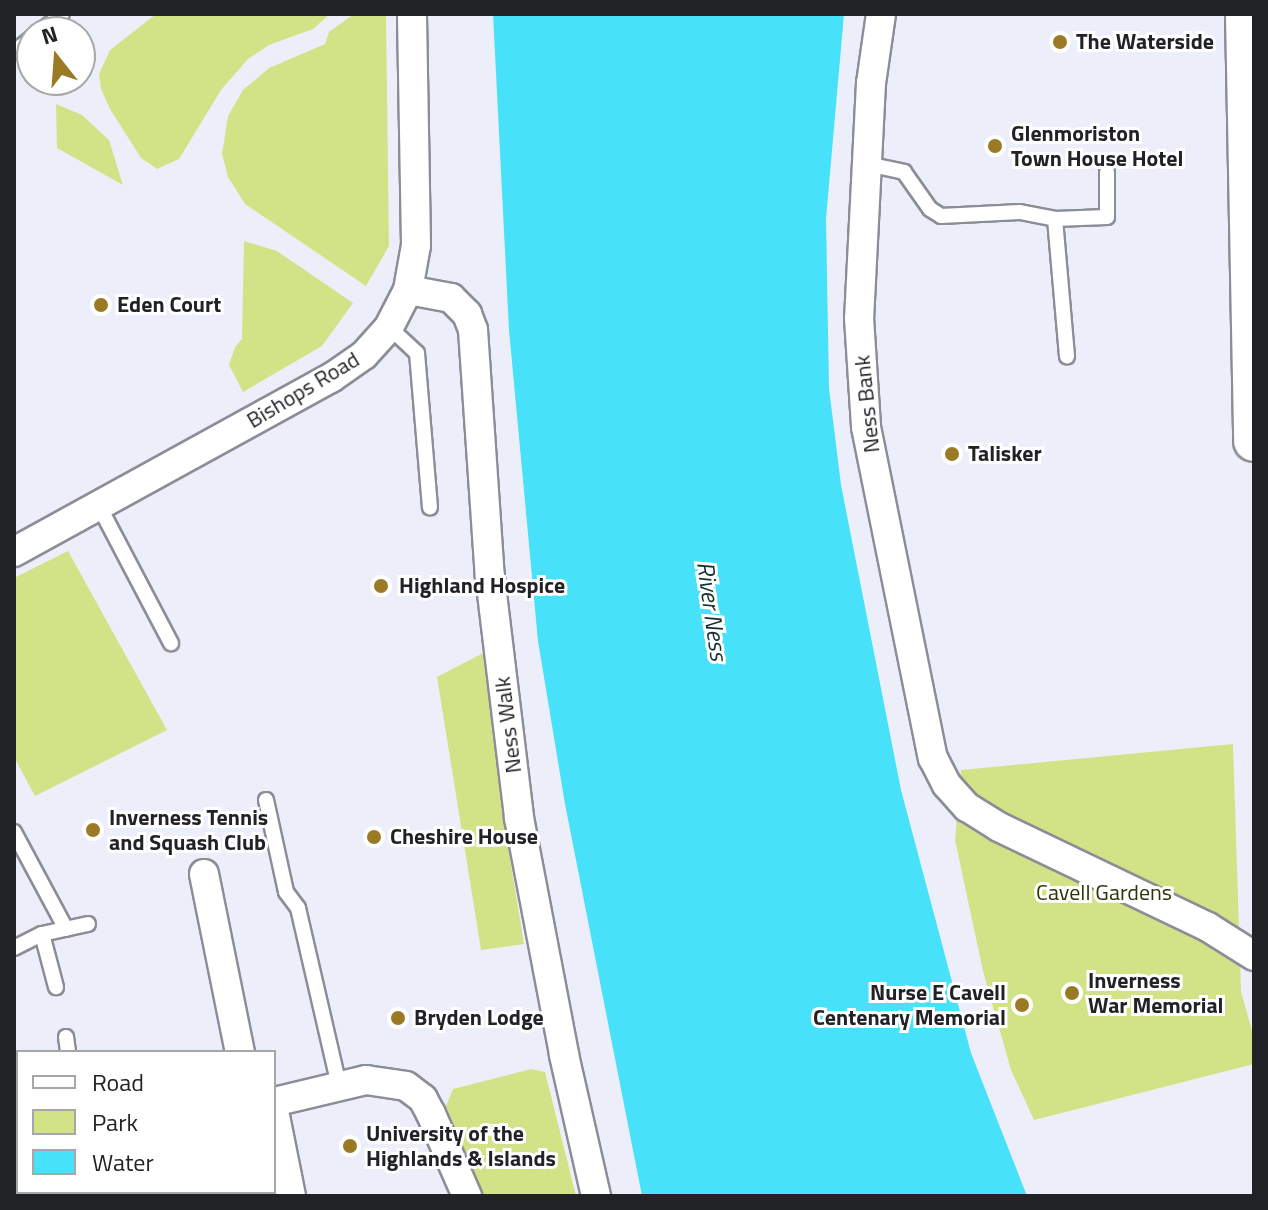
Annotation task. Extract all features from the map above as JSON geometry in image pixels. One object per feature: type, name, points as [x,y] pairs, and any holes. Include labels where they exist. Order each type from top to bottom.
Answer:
[{"type":"main road","points":[[1246,14],[1254,441]]},
{"type":"street","name":"Bishops Road","points":[[14,552],[331,378],[364,355],[389,327],[408,290],[416,245],[412,14]]},
{"type":"street","name":"Ness Bank","points":[[881,14],[871,83],[859,318],[866,427],[933,758],[947,785],[967,807],[999,827],[1208,927],[1254,956]]},
{"type":"street","name":"Ness Walk","points":[[408,290],[451,298],[467,314],[473,330],[490,577],[519,818],[564,1055],[596,1196]]},
{"type":"street","points":[[204,874],[240,1050]]},
{"type":"street","points":[[276,1101],[339,1085],[386,1081],[406,1086],[423,1099],[467,1196]]},
{"type":"street","points":[[276,1121],[291,1196]]},
{"type":"lane","points":[[867,164],[904,172],[930,209],[941,216],[1020,212],[1055,219],[1107,217],[1107,172]]},
{"type":"lane","points":[[1055,219],[1067,356]]},
{"type":"lane","points":[[389,327],[417,353],[430,507]]},
{"type":"lane","points":[[99,506],[171,643]]},
{"type":"lane","points":[[266,800],[286,892],[298,908],[339,1085]]},
{"type":"lane","points":[[14,832],[66,929]]},
{"type":"lane","points":[[14,948],[42,934],[88,924]]},
{"type":"lane","points":[[42,934],[56,987]]},
{"type":"green space","points":[[156,14],[330,14],[313,29],[269,45],[248,59],[221,90],[179,159],[157,169],[141,158],[110,109],[101,89],[99,74],[110,50]]},
{"type":"green space","points":[[354,14],[386,14],[389,246],[366,286],[245,204],[228,177],[222,154],[228,116],[243,90],[269,68],[325,44],[329,32]]},
{"type":"green space","points":[[56,104],[82,115],[109,140],[123,185],[57,148]]},
{"type":"green space","points":[[244,241],[277,251],[353,303],[322,346],[243,392],[229,365],[235,347],[242,339]]},
{"type":"green space","points":[[68,551],[167,730],[35,796],[14,757],[14,578]]},
{"type":"green space","points":[[483,653],[504,822],[524,944],[481,950],[437,677]]},
{"type":"green space","name":"Cavell Gardens","points":[[1233,744],[1241,991],[1254,1038],[1254,1064],[1034,1120],[1011,1070],[983,971],[955,840],[961,770]]},
{"type":"green space","points":[[531,1069],[545,1072],[576,1196],[483,1196],[446,1106],[453,1089]]},
{"type":"water","name":"River Ness","points":[[493,14],[844,14],[826,219],[829,388],[841,485],[901,790],[971,1053],[1027,1196],[642,1196],[565,804],[538,641],[509,330]]},
{"type":"place","name":"The Waterside","points":[[1060,42]]},
{"type":"place","name":"Glenmoriston Town House Hotel","points":[[995,146]]},
{"type":"place","name":"Eden Court","points":[[101,305]]},
{"type":"place","name":"Talisker","points":[[952,454]]},
{"type":"place","name":"Highland Hospice","points":[[381,586]]},
{"type":"place","name":"Inverness Tennis and Squash Club","points":[[93,830]]},
{"type":"place","name":"Cheshire House","points":[[374,837]]},
{"type":"place","name":"Inverness War Memorial","points":[[1072,993]]},
{"type":"place","name":"Nurse E Cavell Centenary Memorial","points":[[1022,1005]]},
{"type":"place","name":"Bryden Lodge","points":[[398,1018]]},
{"type":"place","name":"University of the Highlands & Islands","points":[[350,1146]]}]
